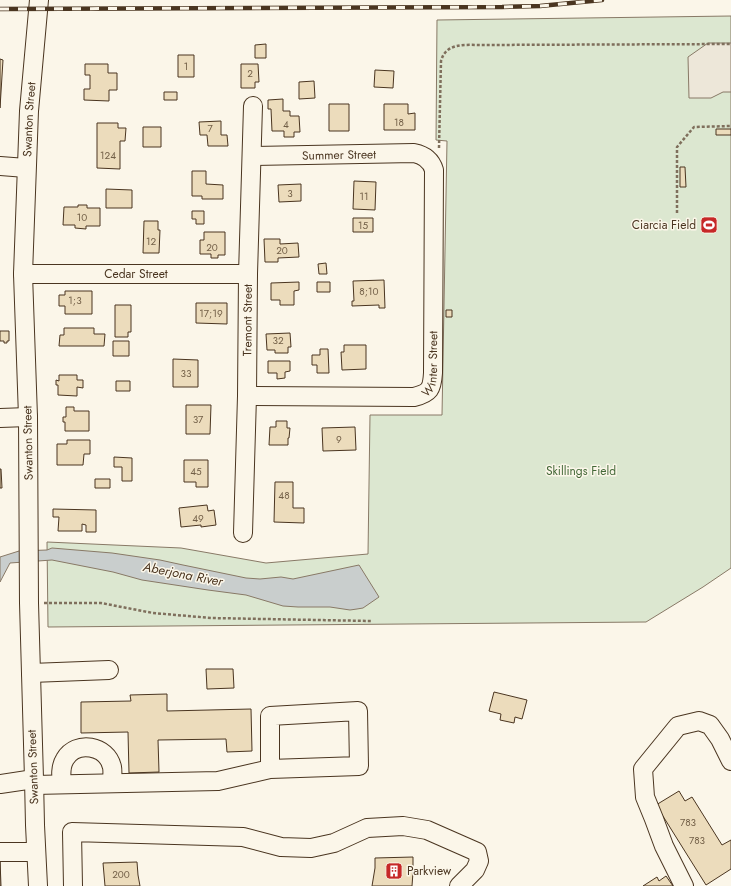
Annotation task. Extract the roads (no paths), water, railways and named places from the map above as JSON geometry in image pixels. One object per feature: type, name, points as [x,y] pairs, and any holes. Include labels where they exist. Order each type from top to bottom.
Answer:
[{"type":"street","name":"Swanton Street","points":[[38,886],[31,673],[28,417],[23,274],[29,111],[39,0]]},
{"type":"street","name":"Tremont Street","points":[[243,533],[253,106]]},
{"type":"street","name":"Summer Street","points":[[252,156],[419,154],[426,157]]},
{"type":"street","name":"Winter Street","points":[[247,396],[414,397],[427,392],[432,385],[433,373],[434,170],[426,157]]},
{"type":"street","points":[[0,166],[26,168]]},
{"type":"street","name":"Cedar Street","points":[[23,274],[248,274]]},
{"type":"street","points":[[0,418],[28,417]]},
{"type":"street","points":[[31,673],[109,670]]},
{"type":"street","points":[[0,784],[34,782],[62,784],[218,781],[270,769],[359,766],[358,711],[270,716],[270,769]]},
{"type":"street","points":[[684,886],[664,846],[645,797],[643,769],[678,726],[698,721],[710,725],[720,739],[731,761]]},
{"type":"street","points":[[62,784],[61,768],[64,760],[70,753],[86,747],[94,748],[102,752],[108,759],[112,766],[112,783]]},
{"type":"street","points":[[73,886],[72,832],[243,837],[281,847],[311,848],[334,843],[368,828],[404,826],[427,830],[477,852],[479,861],[475,870],[459,886]]},
{"type":"street","points":[[0,852],[36,852]]},
{"type":"water","name":"Aberjona River","points":[[52,548],[112,553],[160,560],[246,578],[260,579],[281,577],[293,579],[359,565],[379,597],[363,608],[350,610],[330,607],[283,606],[246,595],[142,580],[113,572],[52,560],[10,563],[0,582],[0,557],[19,551],[47,550]]},
{"type":"railway","points":[[0,9],[502,7],[540,6],[602,0]]},
{"type":"place","name":"Ciarcia Field","points":[[709,225]]},
{"type":"place","name":"Parkview","points":[[394,871]]},
{"type":"park label","name":"Skillings Field","points":[[581,471]]}]
